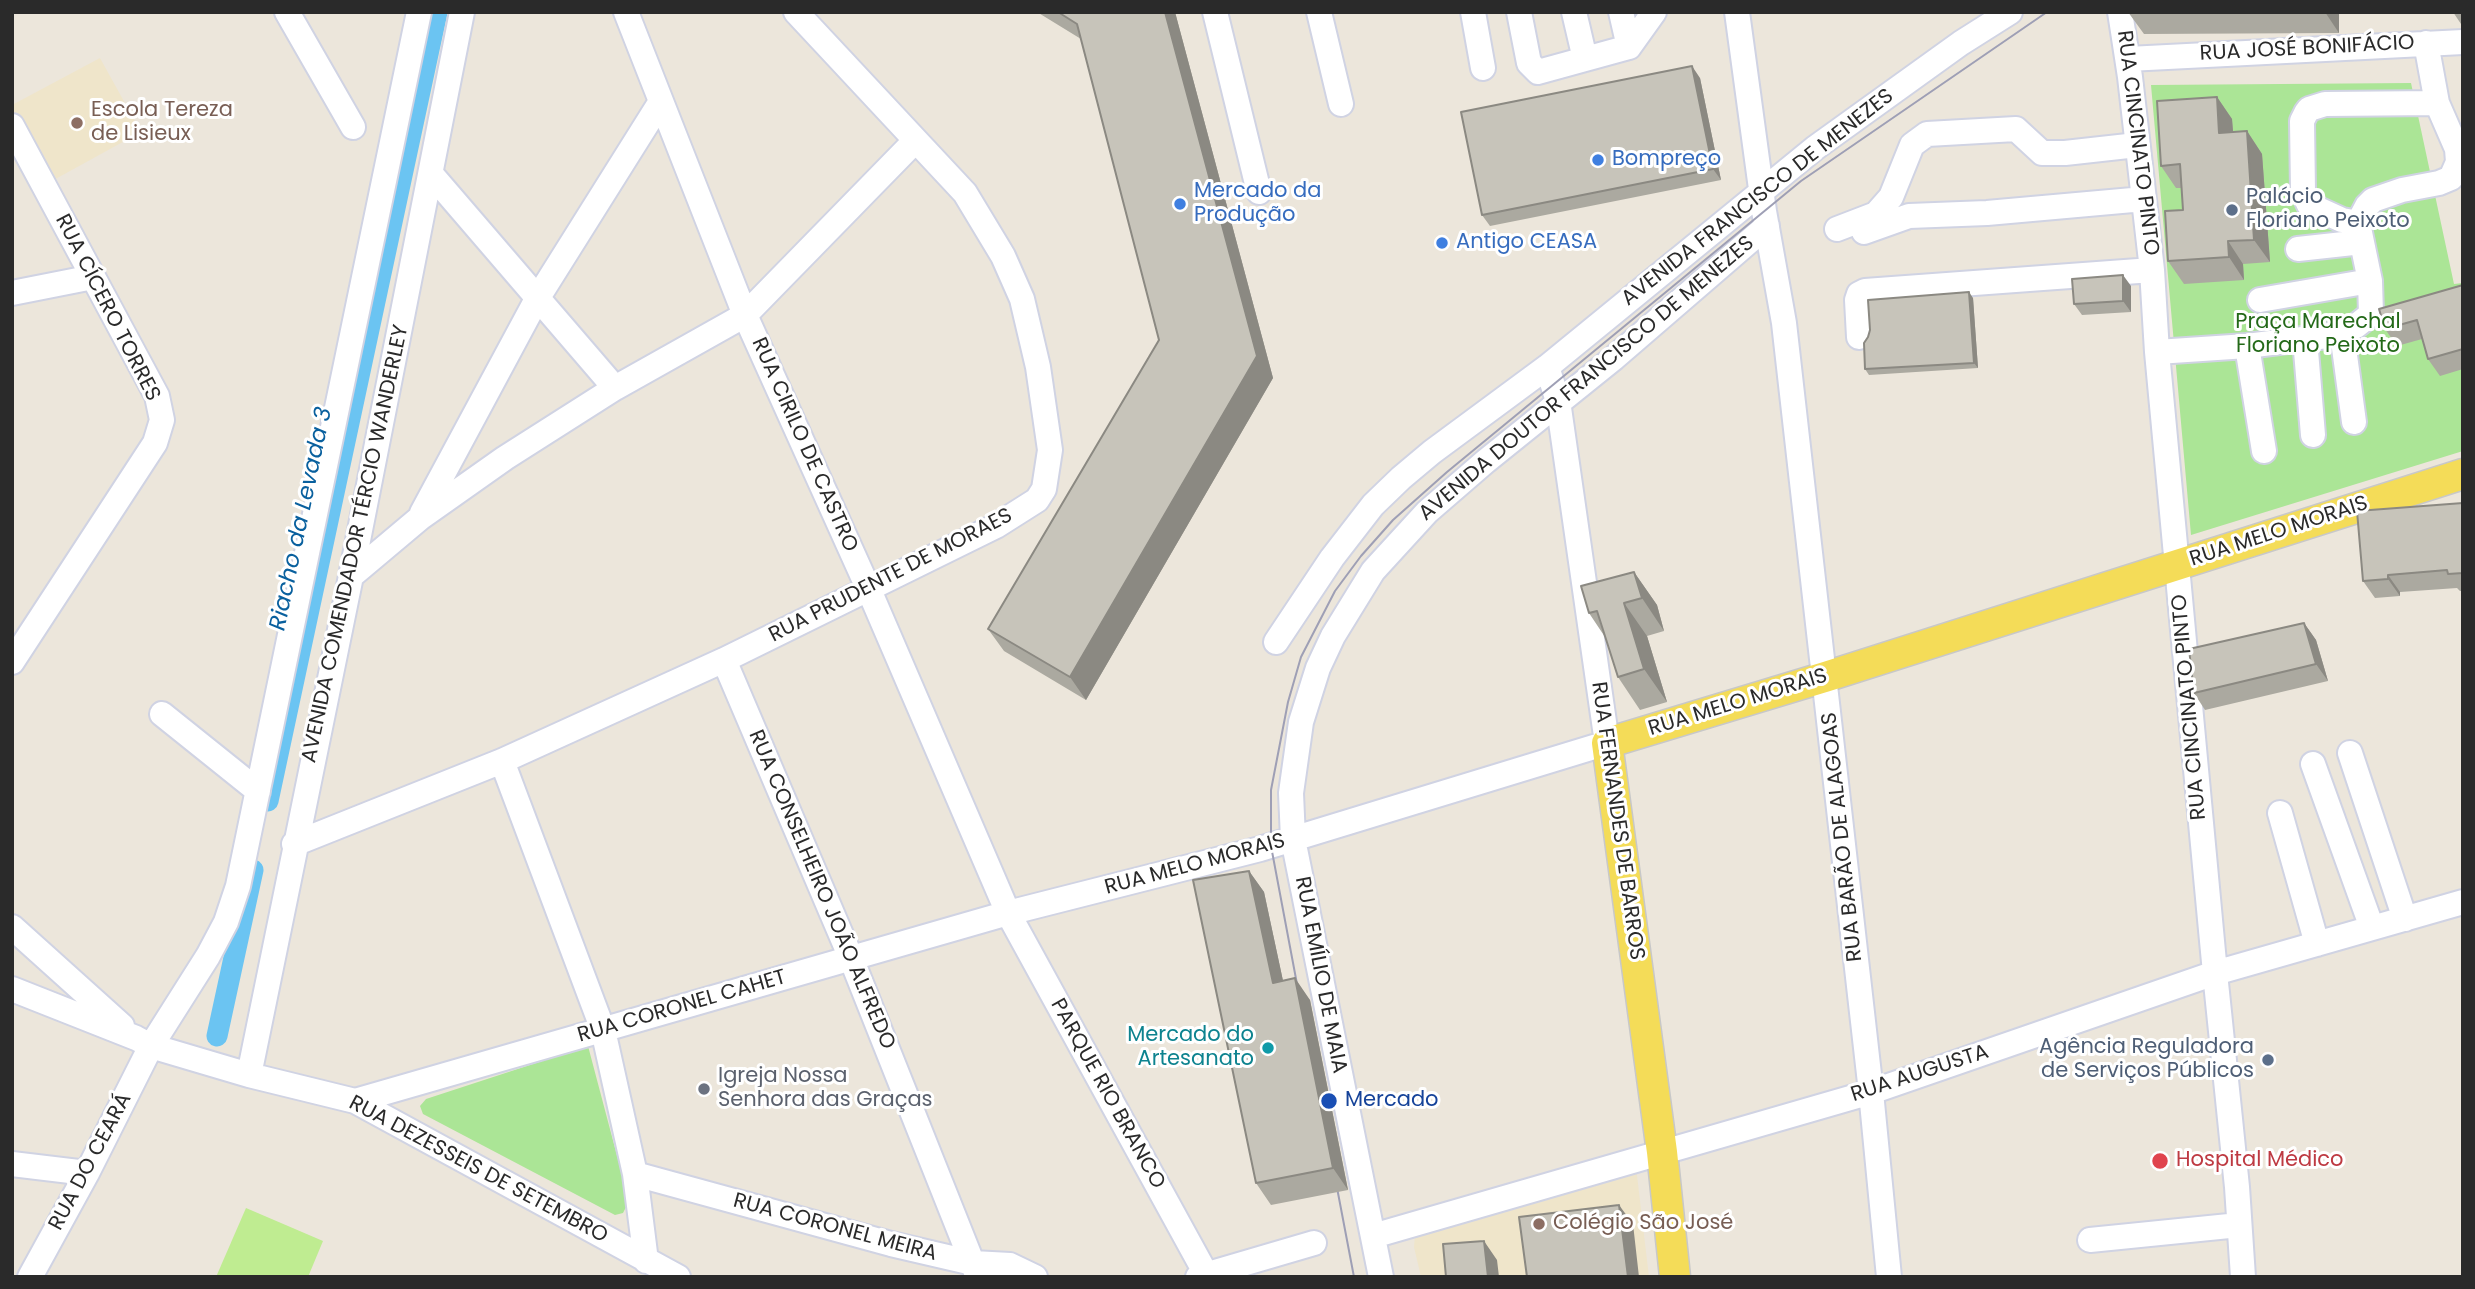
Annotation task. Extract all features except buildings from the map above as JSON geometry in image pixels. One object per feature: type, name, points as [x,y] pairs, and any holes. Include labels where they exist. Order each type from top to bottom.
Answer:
[{"type":"main road","name":"RUA MELO MORAIS","points":[[1607,743],[1825,677],[2463,474]]},
{"type":"main road","name":"RUA FERNANDES DE BARROS","points":[[1607,743],[1662,1152],[1675,1277]]},
{"type":"street","points":[[287,12],[353,127]]},
{"type":"street","points":[[12,927],[143,1042],[208,956],[226,922],[238,886],[419,12]]},
{"type":"street","name":"AVENIDA COMENDADOR TÉRCIO WANDERLEY","points":[[248,1075],[351,576],[462,12]]},
{"type":"street","name":"RUA CIRILO DE CASTRO","points":[[626,12],[745,315],[869,590],[1008,913]]},
{"type":"street","name":"RUA PRUDENTE DE MORAES","points":[[294,844],[502,761],[724,660],[996,526],[1037,500],[1044,489],[1050,450],[1038,367],[1022,299],[1003,256],[965,192],[796,12]]},
{"type":"street","points":[[1215,12],[1259,192]]},
{"type":"street","points":[[1320,12],[1341,104]]},
{"type":"street","points":[[1473,12],[1483,68]]},
{"type":"street","points":[[1519,12],[1529,63],[1538,72],[1629,47],[1654,12]]},
{"type":"street","points":[[1574,12],[1585,59]]},
{"type":"street","points":[[1621,12],[1629,47]]},
{"type":"street","name":"RUA BARÃO DE ALAGOAS","points":[[1737,12],[1767,226],[1784,323],[1871,1092],[1889,1277]]},
{"type":"street","name":"AVENIDA FRANCISCO DE MENEZES","points":[[1276,642],[1332,558],[1373,505],[1432,452],[1547,367],[1762,190],[1838,132],[1961,43],[2010,12]]},
{"type":"street","name":"RUA CINCINATO PINTO","points":[[2120,12],[2136,65],[2137,145],[2152,270],[2157,352],[2243,1277]]},
{"type":"street","name":"RUA JOSÉ BONIFÁCIO","points":[[2136,65],[2463,42]]},
{"type":"street","points":[[2157,352],[2305,339],[2342,332],[2356,326],[2371,314],[2370,281],[2360,233],[2367,206],[2402,190],[2451,178],[2458,162],[2457,149],[2437,103],[2426,43]]},
{"type":"street","points":[[420,518],[537,299],[660,103]]},
{"type":"street","points":[[2360,233],[2342,220],[2309,205],[2302,191],[2302,121],[2306,113],[2309,109],[2325,104],[2437,103]]},
{"type":"street","name":"RUA CÍCERO TORRES","points":[[12,126],[157,396],[162,420],[155,443],[12,662]]},
{"type":"street","points":[[2137,145],[2042,153],[2016,129],[1927,134],[1912,145],[1891,198],[1876,214],[1833,234],[1857,234],[1902,217],[2144,200]]},
{"type":"street","points":[[351,576],[420,518],[505,458],[615,388],[745,315],[915,141]]},
{"type":"street","points":[[431,174],[615,388]]},
{"type":"street","name":"AVENIDA DOUTOR FRANCISCO DE MENEZES","points":[[1293,838],[1292,793],[1301,722],[1318,668],[1333,636],[1373,571],[1427,512],[1558,401],[1614,358],[1767,226]]},
{"type":"street","points":[[2298,249],[2360,233]]},
{"type":"street","points":[[1859,337],[1857,300],[1859,294],[1865,291],[2152,270]]},
{"type":"street","points":[[12,293],[93,277]]},
{"type":"street","points":[[2260,300],[2370,281]]},
{"type":"street","points":[[2342,332],[2354,422]]},
{"type":"street","points":[[2305,339],[2313,435]]},
{"type":"street","points":[[2247,346],[2264,451]]},
{"type":"street","name":"RUA FERNANDES DE BARROS","points":[[1547,367],[1558,401],[1607,743]]},
{"type":"street","name":"RUA CONSELHEIRO JOÃO ALFREDO","points":[[724,660],[851,958],[976,1270]]},
{"type":"street","points":[[162,714],[258,791]]},
{"type":"street","name":"RUA MELO MORAIS","points":[[1008,913],[1260,849],[1607,743]]},
{"type":"street","points":[[2350,753],[2405,919]]},
{"type":"street","points":[[502,761],[603,1030],[635,1174],[646,1261]]},
{"type":"street","points":[[2313,764],[2372,928]]},
{"type":"street","points":[[2280,813],[2317,944]]},
{"type":"street","name":"RUA EMÍLIO DE MAIA","points":[[1293,838],[1381,1277]]},
{"type":"street","name":"RUA AUGUSTA","points":[[1373,1236],[1871,1092],[2215,973],[2463,902]]},
{"type":"street","name":"RUA CORONEL CAHET","points":[[355,1101],[1008,913]]},
{"type":"street","name":"PARQUE RIO BRANCO","points":[[1008,913],[1202,1275]]},
{"type":"street","name":"RUA DEZESSEIS DE SETEMBRO","points":[[12,989],[143,1042],[248,1075],[355,1101],[678,1277]]},
{"type":"street","name":"RUA DO CEARÁ","points":[[30,1277],[87,1173],[143,1042]]},
{"type":"street","points":[[12,1164],[87,1173]]},
{"type":"street","name":"RUA CORONEL MEIRA","points":[[635,1174],[976,1270],[1010,1265],[1035,1277]]},
{"type":"street","points":[[2090,1240],[2239,1225]]},
{"type":"street","points":[[1202,1275],[1314,1243]]},
{"type":"shaded area","name":"Escola Tereza de Lisieux","points":[[100,58],[141,132],[50,182],[12,114],[12,105]]},
{"type":"shaded area","name":"Colégio São José","points":[[1636,1167],[1649,1277],[1421,1277],[1414,1247],[1415,1235]]},
{"type":"green space","name":"Praça Marechal Floriano Peixoto","points":[[2411,83],[2454,284],[2463,283],[2463,451],[2191,535],[2151,85]]},
{"type":"green space","points":[[588,1046],[629,1201],[623,1213],[615,1215],[423,1114],[420,1106],[426,1099]]},
{"type":"green space","points":[[246,1208],[323,1241],[308,1277],[216,1277]]},
{"type":"waterway","name":"Riacho da Levada 3","points":[[268,801],[437,12]]},
{"type":"waterway","name":"Riacho da Levada 3","points":[[217,1036],[253,870]]},
{"type":"tram line","points":[[1300,1000],[1271,846],[1271,790],[1288,702],[1301,657],[1335,591],[1361,556],[1393,520],[1447,472],[1801,181],[2047,12]]},
{"type":"tram line","points":[[1334,1172],[1354,1277]]},
{"type":"place","name":"Escola Tereza de Lisieux","points":[[77,123]]},
{"type":"place","name":"Bompreço","points":[[1598,160]]},
{"type":"place","name":"Mercado da Produção","points":[[1180,204]]},
{"type":"place","name":"Palácio Floriano Peixoto","points":[[2232,210]]},
{"type":"place","name":"Antigo CEASA","points":[[1442,243]]},
{"type":"place","name":"Mercado do Artesanato","points":[[1268,1048]]},
{"type":"place","name":"Agência Reguladora de Serviços Públicos","points":[[2268,1060]]},
{"type":"place","name":"Igreja Nossa Senhora das Graças","points":[[704,1089]]},
{"type":"place","name":"Mercado","points":[[1329,1101]]},
{"type":"place","name":"Hospital Médico","points":[[2160,1161]]},
{"type":"place","name":"Colégio São José","points":[[1539,1224]]}]
